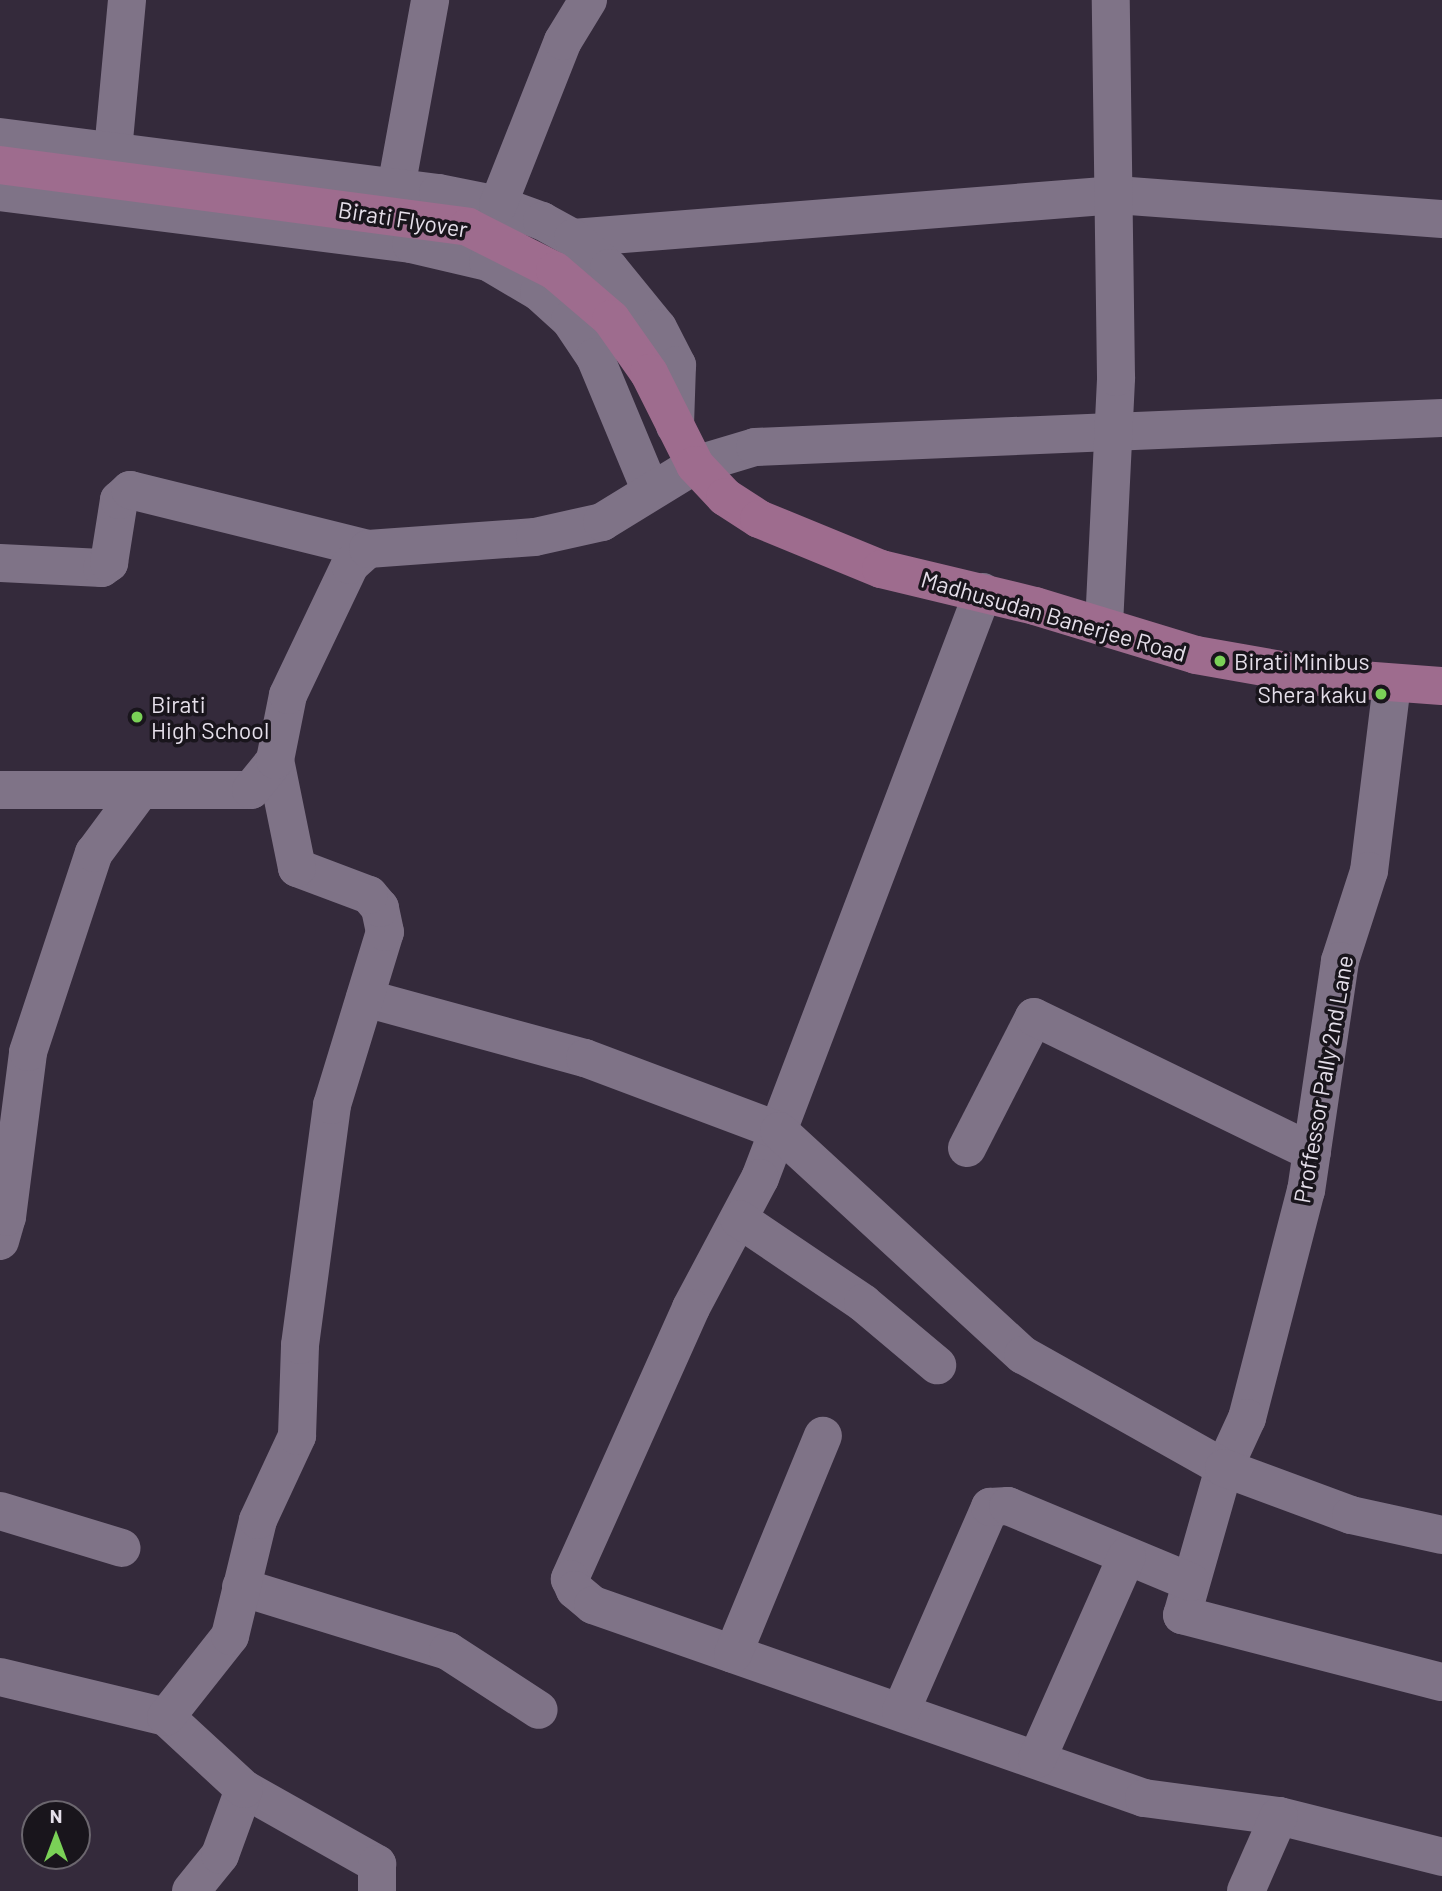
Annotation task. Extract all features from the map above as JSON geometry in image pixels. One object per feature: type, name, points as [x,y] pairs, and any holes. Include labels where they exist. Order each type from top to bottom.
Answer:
[{"type":"main road","name":"Birati Flyover","points":[[0,165],[468,228],[513,246],[586,294],[611,319],[649,373],[695,465]]},
{"type":"main road","name":"Madhusudan Banerjee Road","points":[[695,465],[725,497],[758,519],[881,569],[983,592],[1104,625],[1196,655],[1254,668],[1392,684],[1442,686]]},
{"type":"street","points":[[113,151],[127,0]]},
{"type":"street","points":[[396,188],[430,0]]},
{"type":"street","points":[[498,205],[563,41],[588,0]]},
{"type":"street","points":[[1104,625],[1115,434],[1116,195],[1111,0]]},
{"type":"street","points":[[0,137],[396,188],[498,205],[573,238],[616,276],[659,327],[677,365],[675,426]]},
{"type":"street","points":[[0,192],[411,244],[488,262],[540,292],[570,320],[595,357],[650,489]]},
{"type":"street","points":[[573,238],[1116,195],[1442,219]]},
{"type":"street","points":[[0,563],[102,568],[108,563],[119,500],[130,490],[368,549],[535,537],[602,522],[650,489],[695,465],[755,447],[1115,434],[1442,418]]},
{"type":"street","points":[[166,1717],[230,1636],[258,1520],[297,1436],[300,1345],[332,1105],[384,932],[380,908],[369,895],[297,868],[275,760],[288,695],[350,565],[368,549]]},
{"type":"street","points":[[983,592],[779,1131],[738,1219],[691,1308],[570,1579],[583,1600],[593,1605],[1144,1798],[1279,1816],[1442,1857]]},
{"type":"street","name":"Proffessor Pally 2nd Lane","points":[[1392,684],[1369,871],[1340,961],[1312,1152],[1247,1418],[1224,1468],[1182,1615],[1442,1682]]},
{"type":"street","points":[[0,790],[251,790],[275,760]]},
{"type":"street","points":[[0,1241],[8,1217],[29,1052],[94,853],[140,791]]},
{"type":"street","points":[[365,998],[585,1058],[779,1131],[1023,1354],[1224,1468],[1351,1515],[1442,1535]]},
{"type":"street","points":[[967,1148],[1034,1017],[1312,1152]]},
{"type":"street","points":[[738,1219],[852,1295],[937,1364]]},
{"type":"street","points":[[733,1654],[823,1436]]},
{"type":"street","points":[[901,1711],[990,1507],[1008,1506],[1191,1582]]},
{"type":"street","points":[[0,1511],[122,1548]]},
{"type":"street","points":[[1037,1759],[1127,1556]]},
{"type":"street","points":[[241,1587],[448,1651],[539,1710]]},
{"type":"street","points":[[0,1678],[166,1717],[244,1789],[377,1864],[377,1891]]},
{"type":"street","points":[[191,1891],[220,1855],[244,1789]]},
{"type":"street","points":[[1246,1891],[1279,1816]]},
{"type":"place","name":"Birati Minibus","points":[[1220,661]]},
{"type":"place","name":"Shera kaku","points":[[1381,694]]},
{"type":"place","name":"Birati High School","points":[[137,717]]}]
